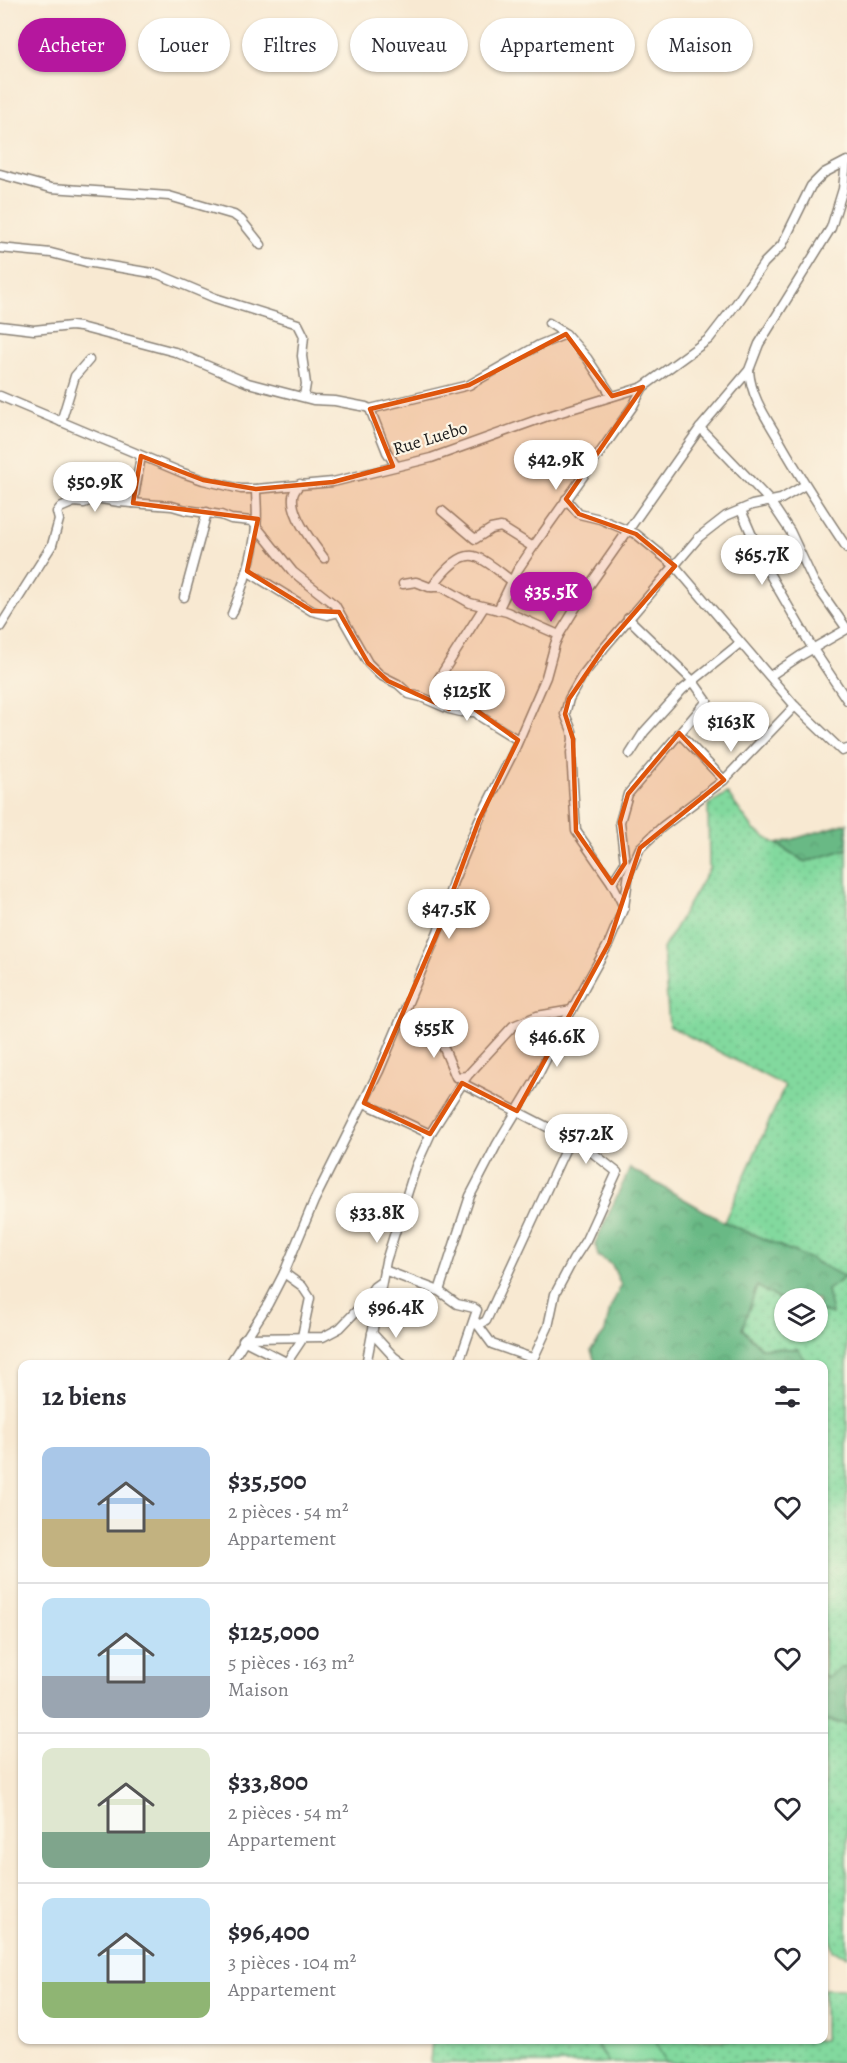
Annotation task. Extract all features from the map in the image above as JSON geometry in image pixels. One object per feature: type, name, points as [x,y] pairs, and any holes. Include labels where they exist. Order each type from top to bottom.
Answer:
[{"type":"street","points":[[232,1360],[268,1304],[284,1273],[314,1201],[364,1103],[439,929],[453,882],[479,820],[546,678],[559,635],[589,586],[700,429],[749,370],[759,344],[831,228],[843,189],[847,161]]},
{"type":"street","name":"Rue Luebo","points":[[0,396],[203,480],[241,489],[333,482],[431,458],[545,417],[643,387],[709,339],[764,262],[782,245],[811,186],[824,173],[847,161]]},
{"type":"street","points":[[0,174],[51,188],[149,194],[187,200],[234,215],[241,220],[261,245]]},
{"type":"street","points":[[0,248],[51,253],[86,262],[158,274],[215,298],[298,324],[304,336],[302,356],[306,384],[304,396]]},
{"type":"street","points":[[549,323],[566,334],[595,367],[612,396]]},
{"type":"street","points":[[0,326],[34,330],[80,327],[175,352],[248,383],[313,400],[335,401],[370,409],[469,385],[529,350],[566,334]]},
{"type":"street","points":[[61,422],[75,376],[89,360]]},
{"type":"street","points":[[749,370],[754,396],[805,485],[847,548]]},
{"type":"street","points":[[498,610],[512,581],[533,547],[633,406],[643,387]]},
{"type":"street","points":[[370,409],[388,456],[396,466]]},
{"type":"street","points":[[700,429],[770,501],[785,523],[814,582],[847,629],[770,676]]},
{"type":"street","points":[[133,503],[141,456]]},
{"type":"street","points":[[300,484],[292,498],[294,509],[302,526],[324,558]]},
{"type":"street","points":[[624,907],[612,883],[576,831],[571,753],[573,739],[565,714],[568,699],[582,676],[628,618],[699,537],[720,520],[752,504],[781,499],[805,485]]},
{"type":"street","points":[[232,614],[247,572],[256,526],[256,489]]},
{"type":"street","points":[[752,504],[757,498],[759,489]]},
{"type":"street","points":[[0,627],[52,545],[60,520],[57,512],[60,508],[77,501],[86,503],[95,498],[172,506],[231,519],[250,519],[293,572],[329,600],[339,612],[368,663],[380,675],[398,684],[409,694],[449,709],[475,712]]},
{"type":"street","points":[[566,499],[579,514],[600,519],[636,534],[675,566],[795,706],[842,751],[847,749]]},
{"type":"street","points":[[741,510],[766,568],[813,649],[847,700]]},
{"type":"street","points":[[184,597],[207,512]]},
{"type":"street","points":[[442,512],[476,539],[491,529],[501,527],[533,547]]},
{"type":"street","points":[[432,587],[452,564],[469,555],[478,557],[512,581]]},
{"type":"street","points":[[247,572],[312,611],[328,615],[339,612]]},
{"type":"street","points":[[403,584],[416,582],[432,587],[442,587],[467,601],[498,610],[559,635]]},
{"type":"street","points":[[484,607],[439,676],[440,680],[475,712],[518,740]]},
{"type":"street","points":[[843,622],[847,612]]},
{"type":"street","points":[[612,883],[625,863],[620,822],[628,794],[707,701],[692,680],[628,618]]},
{"type":"street","points":[[630,754],[644,732],[692,680],[740,643]]},
{"type":"street","points":[[449,709],[454,702],[450,690]]},
{"type":"street","points":[[439,1291],[470,1196],[596,968],[624,907],[629,873],[640,848],[662,827],[724,780],[795,706]]},
{"type":"street","points":[[679,733],[724,780]]},
{"type":"street","points":[[367,1360],[381,1282],[400,1211],[430,1134],[464,1079],[513,1026],[537,1016],[572,1011]]},
{"type":"street","points":[[404,1012],[411,1017],[432,1023],[456,1077],[464,1079],[517,1111],[584,1146],[617,1172],[586,1240],[555,1294],[548,1327],[534,1357],[492,1344],[476,1323]]},
{"type":"street","points":[[364,1103],[430,1134]]},
{"type":"street","points":[[476,1323],[486,1321],[570,1139]]},
{"type":"street","points":[[384,1270],[439,1291],[458,1304],[477,1310],[476,1323],[460,1360]]},
{"type":"street","points":[[284,1273],[302,1286],[310,1298],[302,1337],[290,1360]]},
{"type":"street","points":[[244,1339],[323,1337],[340,1328],[362,1306],[374,1287],[381,1282]]},
{"type":"street","points":[[372,1333],[400,1360]]},
{"type":"street","points":[[244,1339],[281,1360]]},
{"type":"highlighted area","points":[[566,334],[612,396],[643,387],[566,499],[579,514],[636,534],[675,566],[604,648],[569,699],[565,714],[573,739],[576,831],[612,883],[625,863],[620,822],[628,794],[679,733],[724,780],[640,848],[609,943],[517,1111],[462,1083],[430,1134],[364,1103],[439,929],[479,820],[518,740],[459,698],[449,709],[388,681],[368,663],[339,612],[312,611],[247,571],[258,519],[133,503],[141,456],[203,480],[256,489],[333,482],[393,466],[370,409],[469,385]]},
{"type":"green space","points":[[727,793],[754,830],[805,862],[847,849],[847,1667],[841,1667],[828,1677],[828,1360],[804,1360],[798,1349],[761,1348],[742,1328],[757,1286],[774,1296],[774,1342],[828,1342],[828,1312],[831,1313],[828,1289],[844,1277],[808,1258],[724,1222],[785,1086],[669,1026],[663,949],[709,869],[708,805]]},
{"type":"green space","points":[[847,823],[847,849],[805,862],[777,844]]},
{"type":"green space","points":[[630,1168],[724,1222],[808,1258],[845,1277],[828,1289],[774,1288],[774,1296],[757,1286],[742,1329],[761,1348],[798,1349],[804,1360],[594,1360],[591,1350],[605,1332],[610,1309],[621,1285],[612,1265],[598,1256],[595,1243]]},
{"type":"green space","points":[[828,1295],[832,1314],[828,1313]]},
{"type":"green space","points":[[841,1667],[847,1667],[847,1724],[828,1721],[828,1677]]},
{"type":"green space","points":[[828,1721],[847,1724],[847,1956],[833,1951],[828,1928]]},
{"type":"green space","points":[[828,1989],[847,1989],[847,2063],[666,2063],[656,2044],[828,2044]]},
{"type":"green space","points":[[432,2044],[597,2044],[609,2063],[430,2063]]},
{"type":"green space","points":[[597,2044],[656,2044],[666,2063],[609,2063]]}]
